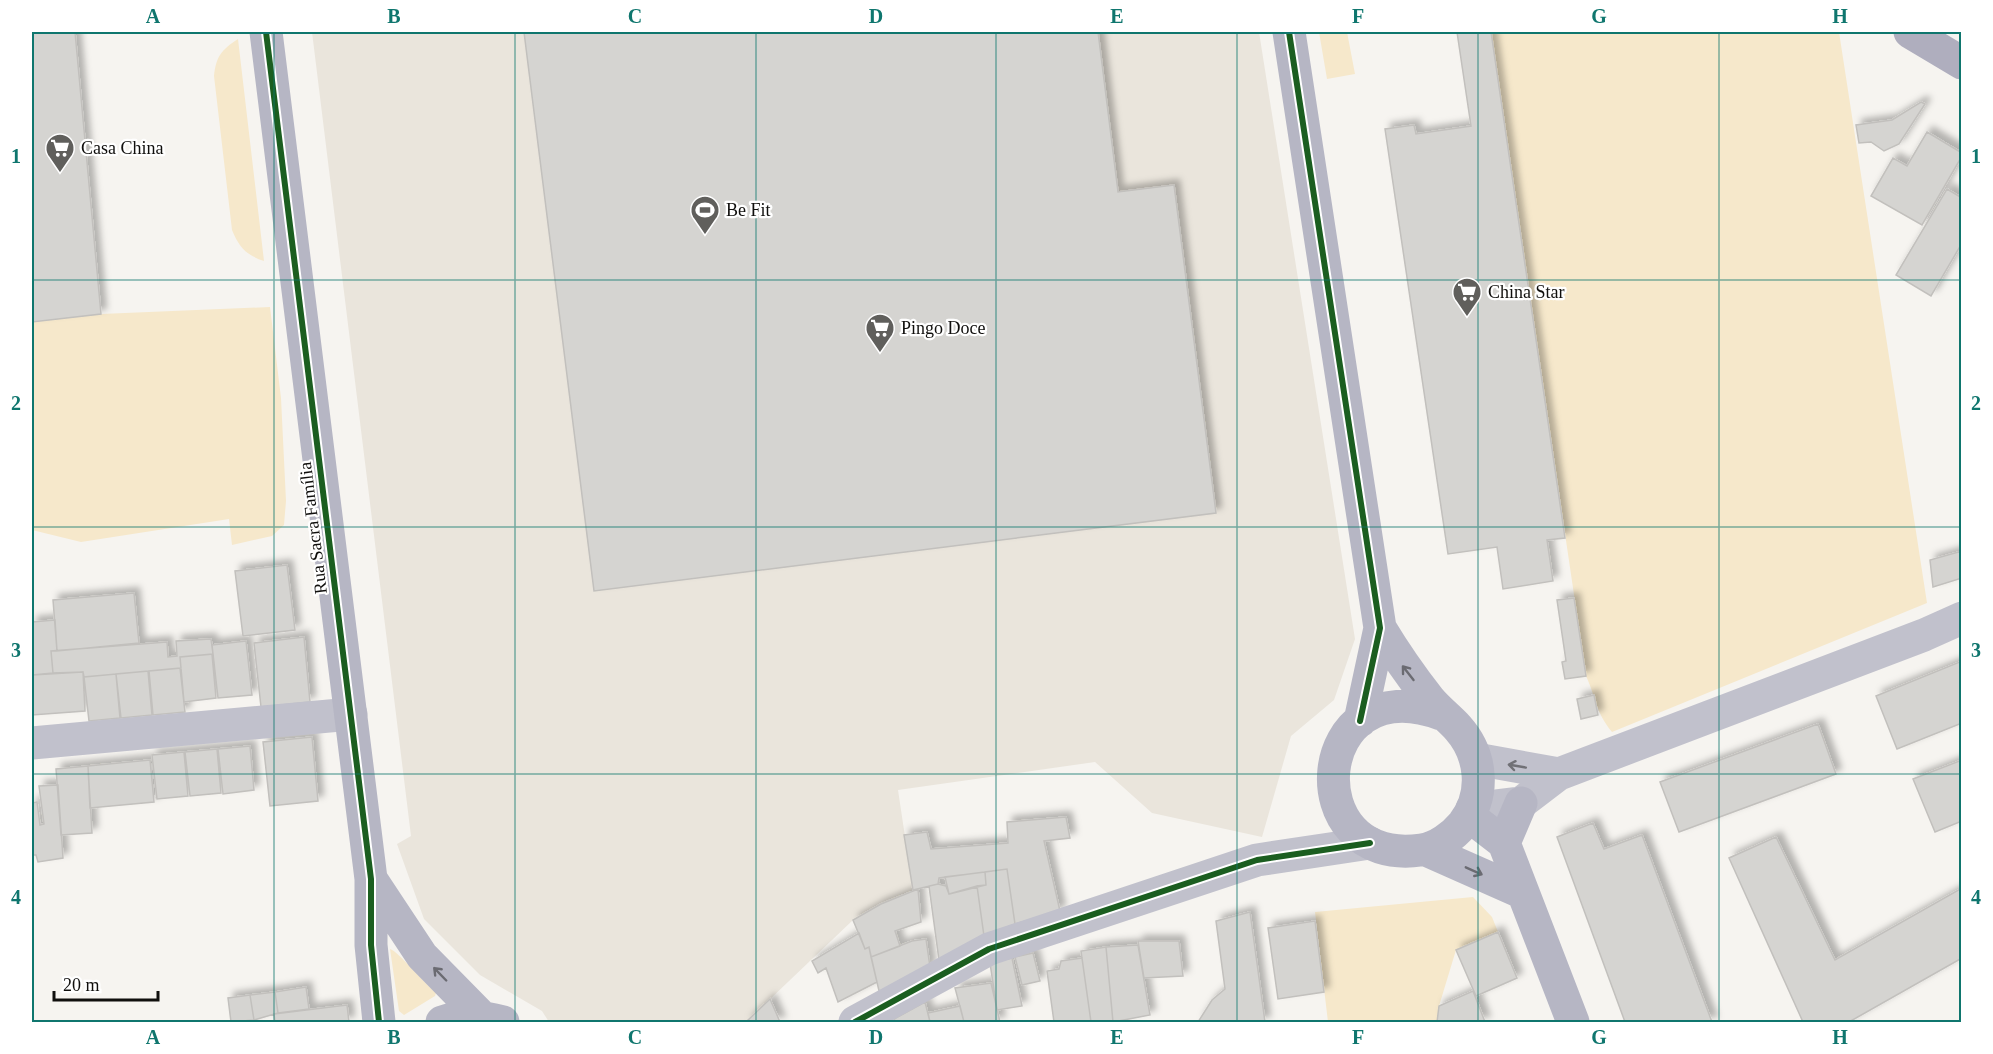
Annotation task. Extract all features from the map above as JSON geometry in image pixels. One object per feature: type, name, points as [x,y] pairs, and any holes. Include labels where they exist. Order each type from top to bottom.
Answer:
[{"type":"main road","points":[[1910,32],[1962,63]]},
{"type":"street","name":"Rua Sacra Família","points":[[266,32],[371,879],[370,945],[379,1023]]},
{"type":"street","points":[[1289,32],[1380,628],[1360,721]]},
{"type":"street","points":[[1503,843],[1521,804],[1559,774],[1924,635],[1962,618]]},
{"type":"street","points":[[1380,628],[1403,667],[1441,714],[1456,726],[1468,741],[1476,759],[1478,793],[1471,813],[1443,842],[1426,849],[1407,852],[1387,850],[1370,843],[1359,835],[1344,818],[1333,786],[1333,764],[1341,743],[1360,721],[1379,710],[1400,705],[1421,707],[1441,714]]},
{"type":"street","points":[[32,743],[351,714]]},
{"type":"street","points":[[1476,759],[1559,774]]},
{"type":"street","points":[[1471,813],[1521,804]]},
{"type":"street","points":[[1471,813],[1503,843],[1572,1023]]},
{"type":"street","points":[[855,1023],[989,949],[1257,860],[1370,843]]},
{"type":"street","points":[[1426,849],[1523,892]]},
{"type":"street","name":"Rua Sacra Família","points":[[371,879],[422,956],[492,1019]]},
{"type":"street","points":[[442,1023],[458,1017],[492,1019]]},
{"type":"shaded area","points":[[312,32],[1259,32],[1355,639],[1334,700],[1291,736],[1262,837],[1152,813],[1095,762],[898,790],[913,890],[853,920],[746,1022],[549,1022],[542,1011],[480,975],[424,919],[397,844],[411,836]]},
{"type":"shaded area","points":[[1319,32],[1347,32],[1355,74],[1327,79]]},
{"type":"shaded area","points":[[1491,32],[1839,32],[1927,603],[1612,732],[1606,725],[1586,676]]},
{"type":"shaded area","points":[[238,39],[264,261],[244,250],[232,230],[214,76],[220,54]]},
{"type":"shaded area","points":[[270,307],[281,398],[286,501],[284,525],[272,536],[232,545],[229,519],[81,542],[32,530],[32,322],[101,314]]},
{"type":"shaded area","points":[[1473,897],[1492,917],[1498,932],[1456,950],[1439,1006],[1437,1022],[1328,1022],[1315,912]]},
{"type":"shaded area","points":[[390,949],[399,955],[436,993],[435,996],[404,1015],[399,1011]]},
{"type":"building","name":"Casa China","points":[[32,32],[75,32],[101,314],[32,322]]},
{"type":"building","name":"Pingo Doce","points":[[524,32],[1098,32],[1118,192],[1174,185],[1216,513],[594,591]]},
{"type":"building","points":[[1457,32],[1491,32],[1565,538],[1547,540],[1553,581],[1503,589],[1497,547],[1448,554],[1385,129],[1414,125],[1416,134],[1471,126]]},
{"type":"building","points":[[1921,102],[1925,104],[1899,144],[1884,151],[1871,142],[1859,143],[1856,125],[1892,120]]},
{"type":"building","points":[[1927,132],[1962,153],[1962,156],[1922,225],[1871,196],[1893,158],[1907,166]]},
{"type":"building","points":[[1947,189],[1962,198],[1962,243],[1931,296],[1896,275]]},
{"type":"building","points":[[1962,551],[1962,578],[1933,587],[1930,560]]},
{"type":"building","points":[[287,565],[295,630],[243,636],[235,571]]},
{"type":"building","points":[[134,593],[139,643],[57,651],[53,600]]},
{"type":"building","points":[[1574,598],[1586,676],[1565,679],[1562,662],[1566,661],[1557,600]]},
{"type":"building","points":[[55,620],[57,651],[51,651],[53,673],[32,675],[32,622]]},
{"type":"building","points":[[304,637],[310,702],[261,707],[254,643]]},
{"type":"building","points":[[211,639],[213,654],[180,657],[181,668],[84,677],[83,672],[53,673],[51,651],[167,642],[168,657],[177,656],[176,641]]},
{"type":"building","points":[[246,641],[252,695],[218,698],[212,645]]},
{"type":"building","points":[[212,654],[216,698],[184,702],[180,657]]},
{"type":"building","points":[[1962,661],[1962,723],[1897,749],[1876,696]]},
{"type":"building","points":[[180,668],[185,712],[153,715],[149,671]]},
{"type":"building","points":[[148,671],[152,715],[121,718],[116,674]]},
{"type":"building","points":[[83,672],[85,711],[32,715],[32,675]]},
{"type":"building","points":[[116,674],[120,718],[89,721],[84,677]]},
{"type":"building","points":[[1594,695],[1598,715],[1581,719],[1577,699]]},
{"type":"building","points":[[1818,724],[1836,774],[1679,832],[1660,782]]},
{"type":"building","points":[[312,737],[318,801],[270,806],[263,742]]},
{"type":"building","points":[[250,746],[254,790],[223,794],[218,749]]},
{"type":"building","points":[[217,749],[221,793],[190,796],[185,752]]},
{"type":"building","points":[[184,752],[188,796],[157,799],[152,755]]},
{"type":"building","points":[[150,760],[154,802],[90,808],[88,766]]},
{"type":"building","points":[[1962,760],[1962,821],[1935,832],[1913,779]]},
{"type":"building","points":[[88,766],[92,833],[61,835],[56,769]]},
{"type":"building","points":[[58,785],[63,858],[38,862],[36,855],[32,855],[32,803],[37,802],[40,825],[44,824],[39,786]]},
{"type":"building","points":[[1066,817],[1070,838],[1044,841],[1060,911],[1015,924],[1007,869],[939,878],[938,884],[913,890],[904,835],[927,832],[931,849],[1008,843],[1007,822]]},
{"type":"building","points":[[1593,823],[1604,849],[1642,835],[1712,1022],[1625,1022],[1557,837]]},
{"type":"building","points":[[1776,837],[1835,960],[1962,888],[1962,958],[1849,1022],[1803,1022],[1729,858]]},
{"type":"building","points":[[1007,869],[1015,924],[984,936],[977,886],[986,885],[985,872]]},
{"type":"building","points":[[985,872],[986,885],[949,894],[945,877]]},
{"type":"building","points":[[938,884],[946,886],[949,894],[977,886],[984,936],[939,960],[929,886]]},
{"type":"building","points":[[918,889],[921,922],[895,931],[900,946],[871,957],[869,947],[865,949],[853,920],[881,904]]},
{"type":"building","points":[[1250,912],[1265,1022],[1198,1022],[1212,1000],[1225,989],[1216,921]]},
{"type":"building","points":[[1315,921],[1324,992],[1278,999],[1268,928]]},
{"type":"building","points":[[1498,932],[1517,978],[1476,996],[1456,950]]},
{"type":"building","points":[[859,933],[865,949],[869,947],[877,982],[838,1002],[826,968],[818,973],[812,961]]},
{"type":"building","points":[[926,939],[930,967],[880,995],[871,957],[912,941]]},
{"type":"building","points":[[1138,941],[1179,941],[1183,976],[1144,978]]},
{"type":"building","points":[[1138,945],[1150,1015],[1113,1022],[1106,947]]},
{"type":"building","points":[[1106,947],[1113,1022],[1091,1022],[1081,951]]},
{"type":"building","points":[[1033,953],[1040,981],[1022,985],[1015,957]]},
{"type":"building","points":[[1012,958],[1022,1006],[997,1010],[990,963]]},
{"type":"building","points":[[1082,958],[1091,1022],[1054,1022],[1047,971],[1059,969],[1061,961]]},
{"type":"building","points":[[991,983],[1000,1022],[964,1022],[955,988]]},
{"type":"building","points":[[306,987],[309,1009],[278,1013],[275,992]]},
{"type":"building","points":[[1473,991],[1485,1022],[1437,1022],[1439,1006]]},
{"type":"building","points":[[275,992],[278,1013],[254,1020],[250,995]]},
{"type":"building","points":[[250,995],[254,1020],[231,1022],[228,998]]},
{"type":"building","points":[[770,999],[780,1022],[746,1022]]},
{"type":"building","points":[[925,1002],[930,1022],[896,1022],[894,1019]]},
{"type":"building","points":[[347,1005],[349,1022],[275,1022],[274,1014]]},
{"type":"building","points":[[960,1006],[964,1022],[930,1022],[928,1013]]},
{"type":"cycle path","points":[[266,32],[371,879],[371,945],[379,1022]]},
{"type":"cycle path","points":[[1289,32],[1380,628],[1360,721]]},
{"type":"cycle path","points":[[855,1022],[989,949],[1257,860],[1370,843]]},
{"type":"place","name":"Casa China","points":[[60,174]]},
{"type":"place","name":"Be Fit","points":[[705,236]]},
{"type":"place","name":"China Star","points":[[1467,318]]},
{"type":"place","name":"Pingo Doce","points":[[880,354]]}]
